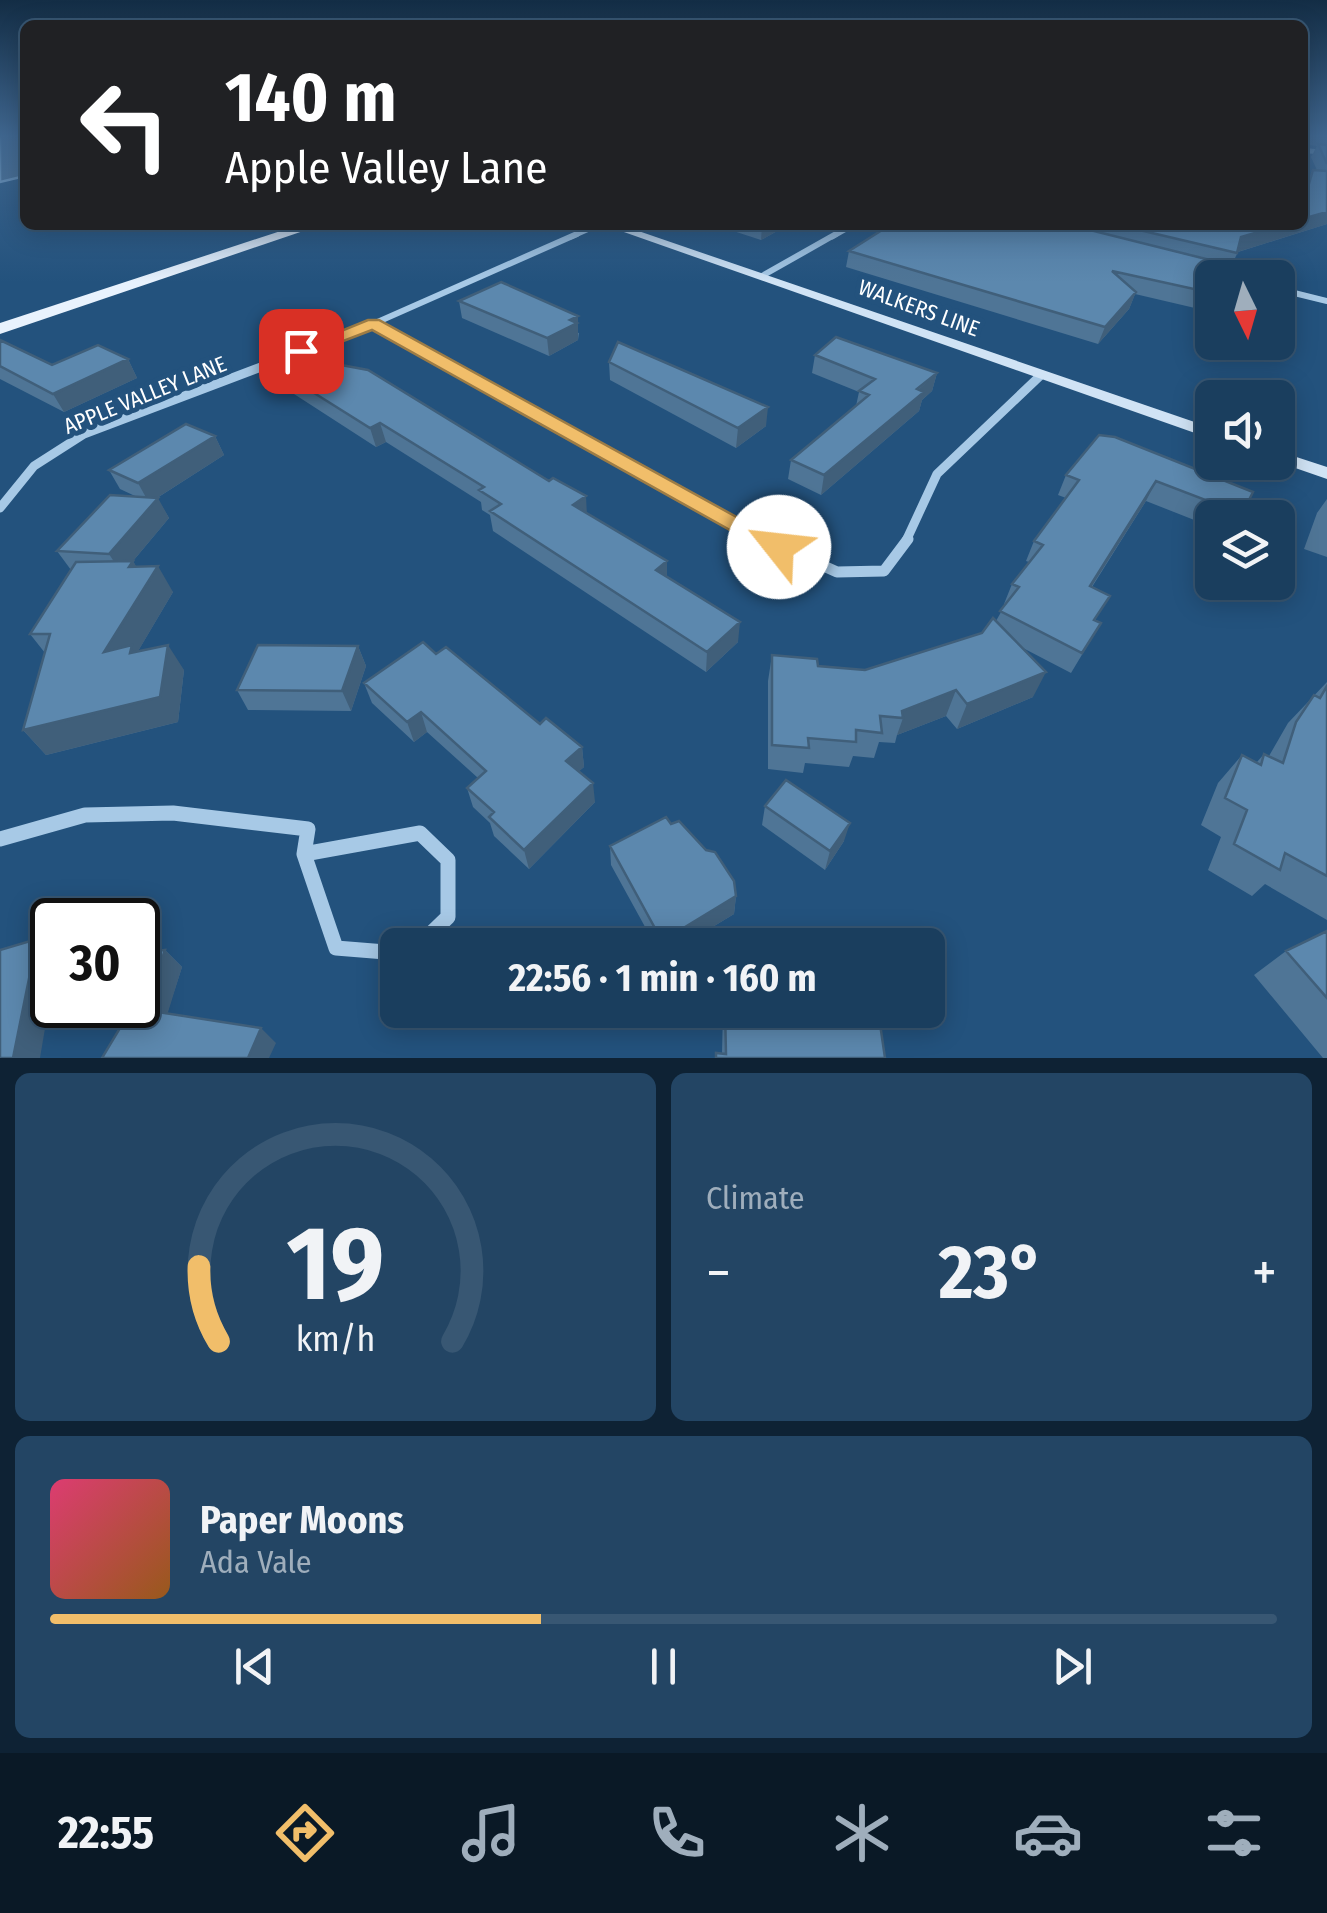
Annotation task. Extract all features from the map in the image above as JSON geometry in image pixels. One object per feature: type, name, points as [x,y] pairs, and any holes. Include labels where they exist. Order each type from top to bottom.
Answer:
[{"type":"main road","points":[[0,329],[299,230]]},
{"type":"main road","name":"WALKERS LINE","points":[[625,230],[1195,428]]},
{"type":"main road","points":[[1295,462],[1327,474]]},
{"type":"street","name":"APPLE VALLEY LANE","points":[[0,508],[34,466],[84,434],[374,324],[587,230]]},
{"type":"street","points":[[762,276],[843,230]]},
{"type":"street","points":[[1295,293],[1327,301]]},
{"type":"street","points":[[374,324],[779,547],[837,572],[884,571],[909,537],[937,474],[1041,375]]},
{"type":"street","points":[[0,839],[85,816],[173,813],[308,828],[304,854],[336,948],[380,952]]},
{"type":"street","points":[[304,854],[420,833],[448,860],[448,917],[437,928]]},
{"type":"building","points":[[1309,183],[1327,183],[1327,212],[1308,217]]},
{"type":"building","points":[[882,230],[1090,230],[1210,260],[1195,260],[1195,289],[1112,271],[1136,292],[1105,327],[849,251]]},
{"type":"building","points":[[1139,230],[1266,230],[1241,237],[1237,253]]},
{"type":"building","points":[[501,282],[578,316],[570,320],[577,323],[547,338],[459,301]]},
{"type":"building","points":[[836,337],[937,373],[917,389],[924,392],[824,475],[791,460],[869,395],[859,391],[875,379],[815,355]]},
{"type":"building","points":[[0,340],[52,365],[98,345],[128,359],[53,394],[0,366]]},
{"type":"building","points":[[618,342],[768,407],[738,428],[609,362]]},
{"type":"building","points":[[309,359],[368,370],[549,481],[553,478],[586,496],[573,505],[667,561],[656,570],[740,622],[707,652],[490,511],[501,504],[479,490],[484,487],[380,423],[370,428],[287,376]]},
{"type":"building","points":[[186,424],[215,436],[138,483],[109,470]]},
{"type":"building","points":[[1099,435],[1115,437],[1195,469],[1195,480],[1223,480],[1253,492],[1249,500],[1206,500],[1156,481],[1090,586],[1110,596],[1094,620],[1101,623],[1082,653],[1000,611],[1019,587],[1012,584],[1043,545],[1034,541],[1079,480],[1066,475]]},
{"type":"building","points":[[110,495],[158,498],[109,554],[57,551]]},
{"type":"building","points":[[133,561],[129,567],[158,566],[104,652],[132,645],[130,653],[168,645],[160,697],[23,730],[50,634],[30,634],[76,562]]},
{"type":"building","points":[[993,618],[1046,672],[967,704],[956,690],[902,711],[903,718],[880,716],[882,733],[856,730],[856,742],[808,738],[809,748],[772,745],[772,655],[817,659],[818,666],[865,670],[982,633]]},
{"type":"building","points":[[423,642],[436,654],[446,647],[540,724],[546,718],[582,747],[566,761],[593,783],[524,850],[489,817],[494,812],[467,788],[486,771],[421,712],[407,722],[364,683]]},
{"type":"building","points":[[258,645],[358,646],[342,691],[237,690]]},
{"type":"building","points":[[1327,686],[1327,876],[1285,853],[1280,870],[1234,844],[1247,810],[1225,798],[1242,755],[1261,765],[1264,754],[1283,763],[1296,722],[1314,695],[1320,698]]},
{"type":"building","points":[[786,780],[850,823],[830,851],[765,806]]},
{"type":"building","points":[[666,817],[671,824],[679,821],[706,850],[715,852],[734,881],[736,896],[683,928],[655,928],[610,846]]},
{"type":"building","points":[[1327,931],[1327,998],[1286,951]]},
{"type":"building","points":[[30,941],[30,974],[13,1058],[0,1058],[0,950]]},
{"type":"building","points":[[160,1012],[261,1028],[248,1058],[102,1058],[120,1028],[160,1028]]},
{"type":"building","points":[[725,1028],[881,1028],[885,1058],[716,1058],[716,1053],[726,1054]]},
{"type":"route","points":[[301,351],[374,324],[779,547]]}]
